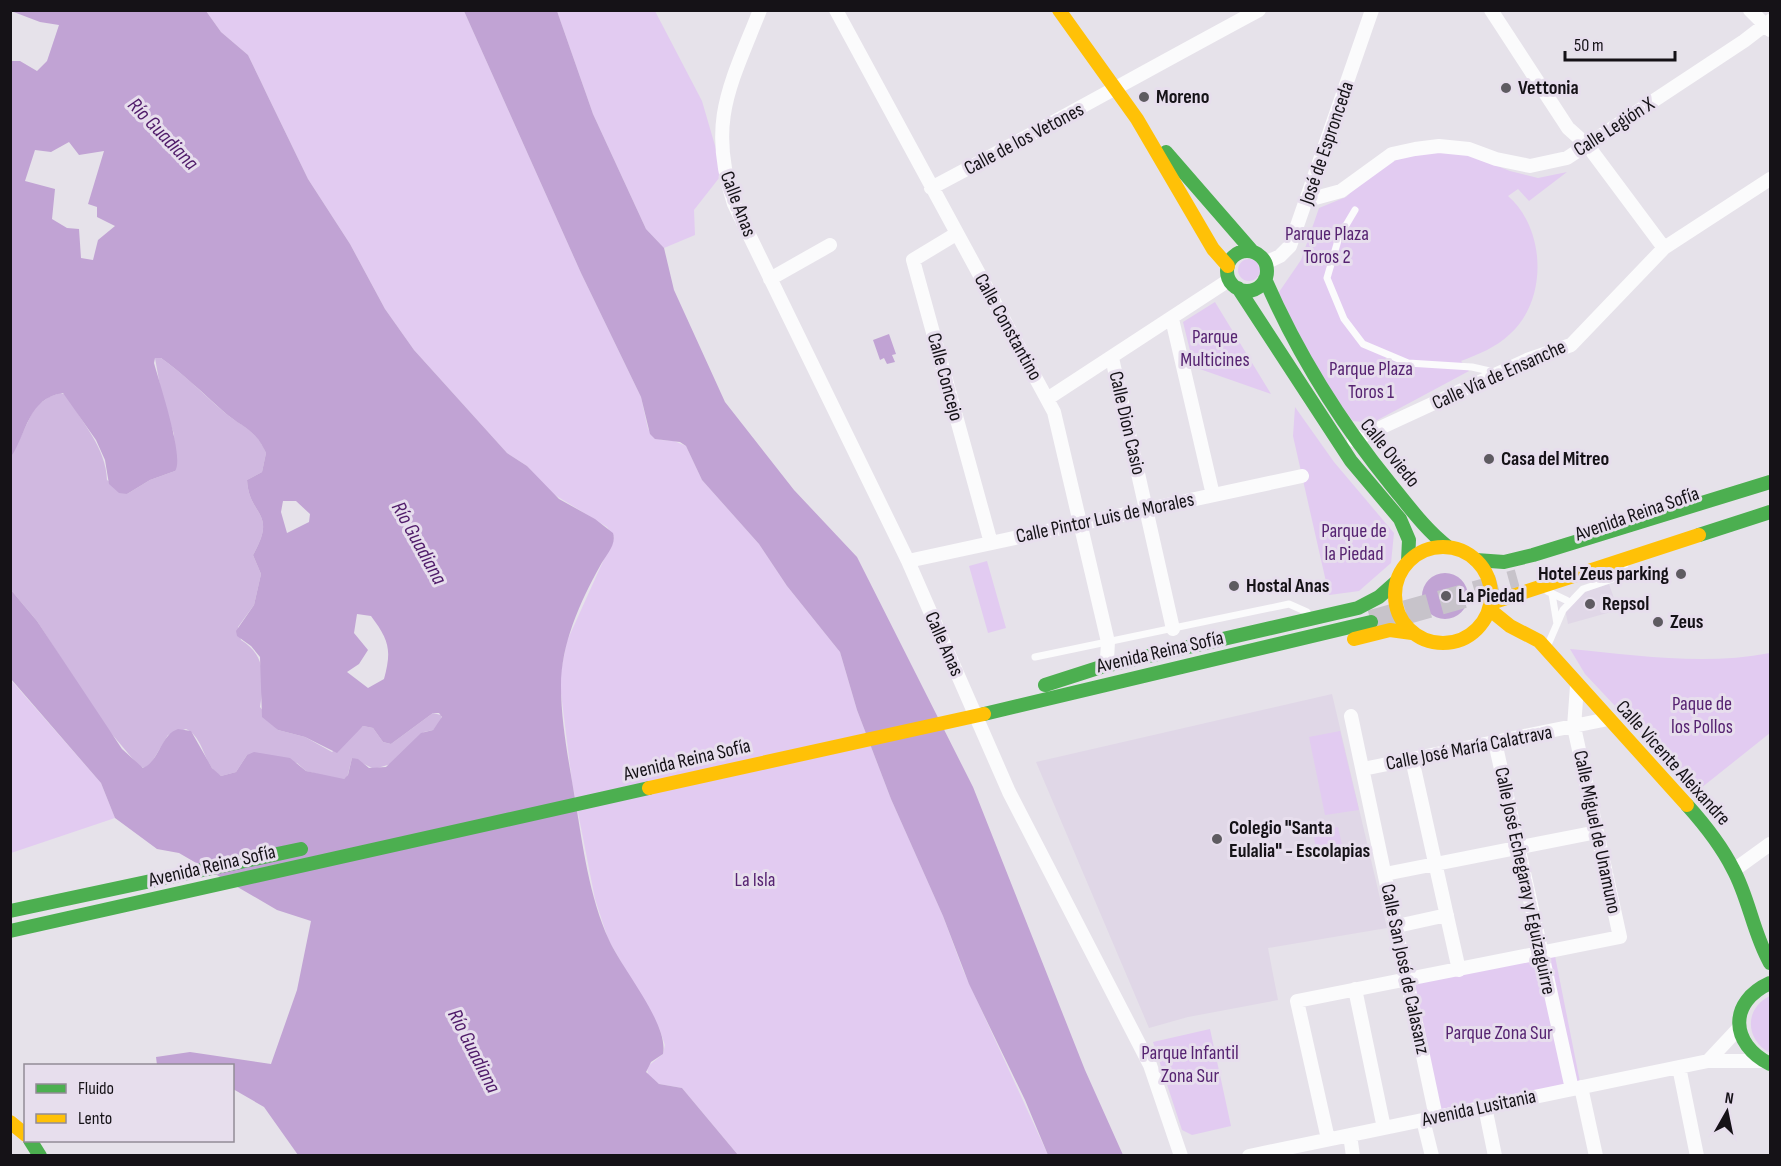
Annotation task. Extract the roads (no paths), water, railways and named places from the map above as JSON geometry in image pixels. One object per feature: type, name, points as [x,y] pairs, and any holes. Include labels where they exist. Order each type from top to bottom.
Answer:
[{"type":"main road","name":"Calle Oviedo","points":[[1059,10],[1137,119],[1213,249],[1351,461],[1400,519],[1409,540],[1408,561]]},
{"type":"main road","name":"Calle Oviedo","points":[[1137,119],[1253,252]]},
{"type":"main road","points":[[1240,252],[1253,252],[1265,263],[1265,279],[1257,288],[1244,290],[1232,278],[1230,260],[1240,252]]},
{"type":"main road","name":"Calle Oviedo","points":[[1265,279],[1298,352],[1329,406],[1429,531],[1448,547]]},
{"type":"main road","points":[[1476,560],[1504,562],[1533,555],[1770,482]]},
{"type":"main road","name":"Avenida Reina Sofía","points":[[1538,568],[1770,489]]},
{"type":"main road","name":"Avenida Reina Sofía","points":[[1518,581],[1770,502]]},
{"type":"main road","points":[[1490,606],[1536,586],[1770,512]]},
{"type":"main road","points":[[1003,704],[1101,667],[1358,608],[1379,597],[1396,582],[1408,561],[1420,552],[1434,547],[1448,547],[1468,553],[1476,560],[1489,579],[1490,606],[1475,632]]},
{"type":"main road","points":[[1396,582],[1397,610],[1412,633]]},
{"type":"main road","name":"Calle Vicente Aleixandre","points":[[1490,606],[1496,617],[1539,641],[1577,687],[1710,831],[1734,870],[1760,945],[1770,963]]},
{"type":"main road","name":"Avenida Reina Sofía","points":[[10,931],[1370,619]]},
{"type":"main road","points":[[1003,704],[1112,695],[1390,630],[1412,633],[1437,643],[1464,639],[1475,632],[1491,629],[1521,631]]},
{"type":"main road","name":"Avenida Reina Sofía","points":[[536,799],[1003,704]]},
{"type":"main road","name":"Avenida Reina Sofía","points":[[10,911],[314,846]]},
{"type":"main road","name":"Calle Vicente Aleixandre","points":[[1738,1029],[1741,1007],[1754,990],[1761,964],[1760,945]]},
{"type":"main road","points":[[1754,990],[1770,983]]},
{"type":"main road","points":[[1738,1029],[1747,1049],[1767,1063]]},
{"type":"main road","points":[[10,1122],[24,1133]]},
{"type":"main road","points":[[31,1142],[40,1155]]},
{"type":"street","name":"Calle Anas","points":[[760,10],[725,97],[721,129],[723,173],[734,204],[908,561],[1009,792],[1150,1065],[1181,1155]]},
{"type":"street","name":"Calle Constantino","points":[[836,10],[1054,412],[1108,642],[1107,659],[1101,667]]},
{"type":"street","name":"Calle de los Vetones","points":[[931,188],[1259,10]]},
{"type":"street","name":"José de Espronceda","points":[[1265,263],[1280,256],[1290,246],[1308,200],[1372,10]]},
{"type":"street","points":[[1491,10],[1568,128],[1588,146],[1664,248]]},
{"type":"street","points":[[1750,10],[1769,25]]},
{"type":"street","name":"Calle Legión X","points":[[1308,200],[1341,191],[1392,154],[1415,148],[1439,146],[1469,149],[1496,159],[1530,166],[1567,158],[1769,25]]},
{"type":"street","name":"Calle Vía de Ensanche","points":[[1354,440],[1497,373],[1571,345],[1664,248],[1770,179]]},
{"type":"street","name":"Calle Concejo","points":[[956,234],[913,260],[991,543]]},
{"type":"street","points":[[770,279],[830,245]]},
{"type":"street","points":[[1047,399],[1232,278]]},
{"type":"street","points":[[1172,319],[1213,495]]},
{"type":"street","name":"Calle Dion Casio","points":[[1112,358],[1173,629]]},
{"type":"street","name":"Calle Pintor Luis de Morales","points":[[908,561],[1302,476]]},
{"type":"street","name":"Calle Miguel de Unamuno","points":[[1541,954],[1621,942],[1574,727],[1577,687]]},
{"type":"street","name":"Calle San José de Calasanz","points":[[1351,716],[1408,980],[1430,1118],[1432,1155]]},
{"type":"street","name":"Calle José María Calatrava","points":[[1363,769],[1608,719]]},
{"type":"street","name":"Calle José Echegaray y Eguizaguirre","points":[[1495,742],[1541,954],[1596,1155]]},
{"type":"street","points":[[1412,759],[1459,970]]},
{"type":"street","points":[[1386,874],[1597,832]]},
{"type":"street","points":[[1734,870],[1770,844]]},
{"type":"street","points":[[1397,926],[1446,915]]},
{"type":"street","points":[[1328,1139],[1297,1001],[1541,954]]},
{"type":"street","points":[[1355,989],[1384,1128]]},
{"type":"street","points":[[1708,1061],[1738,1029]]},
{"type":"street","name":"Avenida Lusitania","points":[[1249,1155],[1708,1061],[1767,1063]]},
{"type":"street","points":[[1679,1067],[1697,1155]]},
{"type":"street","points":[[1485,1107],[1495,1155]]},
{"type":"street","points":[[1350,1135],[1353,1155]]},
{"type":"lane","points":[[1355,210],[1339,237],[1327,278],[1344,319],[1363,344],[1408,363],[1472,367],[1497,373]]},
{"type":"lane","points":[[1546,649],[1563,610],[1570,602],[1583,589],[1621,576],[1628,558]]},
{"type":"lane","points":[[1536,586],[1570,602]]},
{"type":"lane","points":[[1552,594],[1557,625]]},
{"type":"lane","points":[[1035,657],[1289,604],[1318,617]]},
{"type":"water","name":"Río Guadiana","points":[[11,11],[206,11],[221,32],[248,55],[308,179],[350,244],[385,309],[414,350],[507,453],[527,466],[559,499],[595,519],[613,533],[612,546],[573,624],[562,670],[561,700],[564,729],[588,871],[596,906],[609,940],[652,1012],[659,1028],[663,1042],[663,1054],[651,1062],[646,1072],[659,1084],[682,1088],[738,1155],[298,1155],[264,1107],[234,1090],[234,1064],[157,1064],[156,1057],[190,1052],[271,1064],[297,990],[311,921],[277,910],[179,853],[157,849],[115,818],[101,783],[11,679],[11,590],[37,621],[122,749],[143,768],[153,760],[167,737],[178,729],[191,731],[212,768],[221,776],[236,772],[247,755],[254,752],[290,758],[306,771],[344,779],[348,775],[352,758],[358,759],[369,768],[386,767],[421,733],[433,730],[442,717],[439,713],[433,713],[391,744],[383,742],[373,728],[363,726],[337,753],[305,737],[278,730],[262,717],[260,657],[251,646],[237,636],[236,631],[254,605],[261,574],[253,555],[260,541],[263,522],[252,501],[247,480],[262,472],[266,453],[252,433],[161,358],[155,358],[154,363],[177,452],[175,471],[150,480],[127,494],[119,493],[109,484],[105,460],[96,440],[63,393],[51,396],[35,409],[11,457],[11,61],[20,61],[37,71],[47,61],[59,25],[40,22]],"holes":[[[69,142],[79,155],[104,151],[88,204],[97,207],[97,217],[115,226],[98,240],[93,260],[81,258],[79,229],[67,228],[52,219],[55,189],[25,181],[35,150],[51,152]],[[283,501],[296,501],[310,514],[309,522],[287,533],[281,512]],[[357,614],[371,616],[382,632],[387,646],[388,660],[384,679],[368,688],[347,672],[359,664],[368,650],[354,633]]]},
{"type":"water","points":[[464,11],[557,11],[593,114],[646,229],[664,248],[674,290],[725,402],[794,490],[857,557],[973,787],[1085,1070],[1123,1155],[1048,1155],[1025,1100],[969,984],[943,916],[891,799],[857,710],[840,652],[787,586],[759,544],[702,480],[686,446],[680,442],[655,439],[650,434],[641,397],[581,273]]},
{"type":"water","points":[[889,334],[896,354],[892,355],[895,362],[887,364],[884,358],[880,360],[873,340]]},
{"type":"water","points":[[1445,573],[1461,580],[1468,596],[1461,612],[1445,619],[1429,612],[1422,596],[1429,580]]},
{"type":"tunnel","points":[[1371,622],[1518,581]]},
{"type":"place","name":"Vettonia","points":[[1506,88]]},
{"type":"place","name":"Moreno","points":[[1144,97]]},
{"type":"place","name":"Casa del Mitreo","points":[[1489,459]]},
{"type":"place","name":"Hotel Zeus parking","points":[[1681,574]]},
{"type":"place","name":"Hostal Anas","points":[[1234,586]]},
{"type":"place","name":"La Piedad","points":[[1446,596]]},
{"type":"place","name":"Repsol","points":[[1590,604]]},
{"type":"place","name":"Zeus","points":[[1658,622]]},
{"type":"place","name":"Colegio \"Santa Eulalia\" - Escolapias","points":[[1217,839]]},
{"type":"park label","name":"Parque Plaza Toros 2","points":[[1327,246]]},
{"type":"park label","name":"Parque Multicines","points":[[1215,348]]},
{"type":"park label","name":"Parque Plaza Toros 1","points":[[1371,380]]},
{"type":"park label","name":"Parque de la Piedad","points":[[1354,542]]},
{"type":"park label","name":"Paque de los Pollos","points":[[1702,716]]},
{"type":"park label","name":"La Isla","points":[[755,880]]},
{"type":"park label","name":"Parque Zona Sur","points":[[1499,1033]]},
{"type":"park label","name":"Parque Infantil Zona Sur","points":[[1190,1064]]}]
